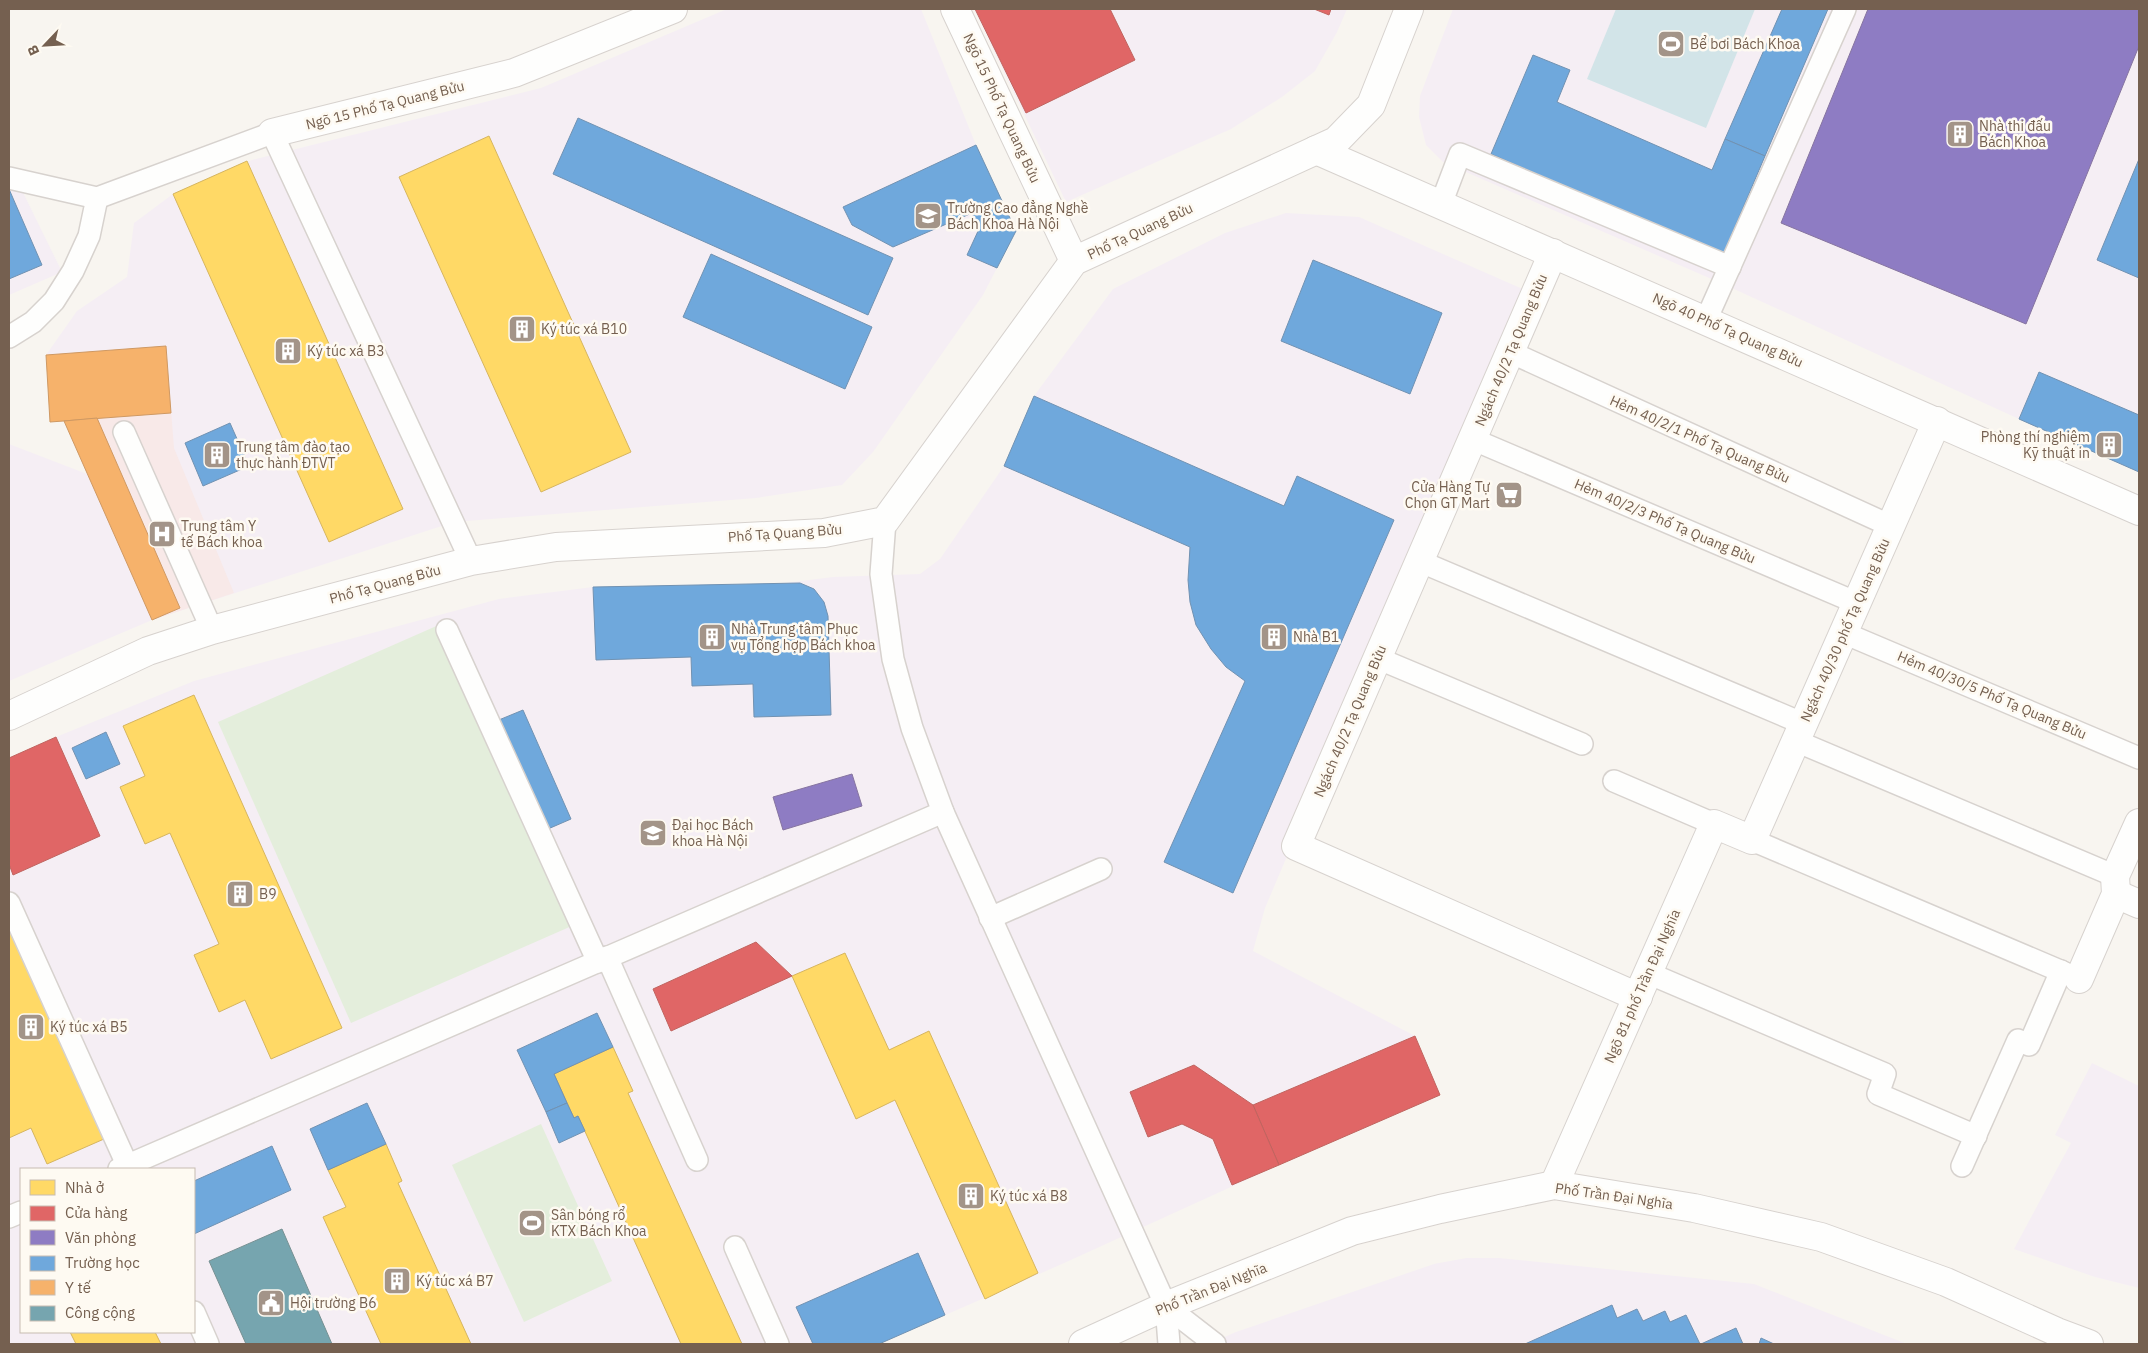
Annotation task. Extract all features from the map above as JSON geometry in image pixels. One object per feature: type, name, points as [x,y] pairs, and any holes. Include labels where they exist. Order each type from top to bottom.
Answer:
[{"type":"street","name":"Ngõ 15 Phố Tạ Quang Bửu","points":[[272,133],[514,73],[673,9]]},
{"type":"street","name":"Ngõ 15 Phố Tạ Quang Bửu","points":[[956,9],[1074,261]]},
{"type":"street","name":"Phố Tạ Quang Bửu","points":[[9,716],[148,651],[212,630],[471,561],[556,547],[824,533],[885,520],[1074,261],[1336,141],[1371,105],[1409,9]]},
{"type":"street","name":"Ngõ 40 Phố Tạ Quang Bửu","points":[[1316,150],[2139,511]]},
{"type":"street","name":"Ngách 40/2 Tạ Quang Bửu","points":[[1553,253],[1296,846],[1643,985]]},
{"type":"street","name":"Ngách 40/30 phố Tạ Quang Bửu","points":[[1752,840],[1937,421]]},
{"type":"street","points":[[2070,975],[2124,891],[2139,822]]},
{"type":"street","name":"Ngõ 81 phố Trần Đại Nghĩa","points":[[1554,1185],[1714,824]]},
{"type":"street","points":[[1714,824],[1752,840]]},
{"type":"street","name":"Phố Trần Đại Nghĩa","points":[[1083,1344],[1166,1306],[1352,1231],[1440,1209],[1554,1185],[1694,1208],[1821,1237],[1946,1282],[2088,1344]]},
{"type":"lane","points":[[1706,320],[1845,9]]},
{"type":"lane","name":"Ngõ 15 Phố Tạ Quang Bửu","points":[[97,198],[272,133]]},
{"type":"lane","points":[[272,133],[471,561]]},
{"type":"lane","points":[[1440,204],[1460,154],[1730,267]]},
{"type":"lane","points":[[9,178],[97,198],[89,236],[73,272],[59,294],[33,322],[9,336]]},
{"type":"lane","name":"Hẻm 40/2/1 Phố Tạ Quang Bửu","points":[[1510,352],[1891,526]]},
{"type":"lane","points":[[124,432],[212,630]]},
{"type":"lane","name":"Hẻm 40/2/3 Phố Tạ Quang Bửu","points":[[1472,439],[1857,603]]},
{"type":"lane","points":[[885,520],[881,574],[893,659],[912,728],[943,812],[1166,1306],[1169,1344]]},
{"type":"lane","points":[[1420,561],[1800,732],[2124,891]]},
{"type":"lane","points":[[447,630],[697,1160]]},
{"type":"lane","name":"Hẻm 40/30/5 Phố Tạ Quang Bửu","points":[[1844,633],[2139,758]]},
{"type":"lane","points":[[1377,658],[1582,744]]},
{"type":"lane","points":[[1614,781],[1714,824]]},
{"type":"lane","points":[[9,903],[125,1168],[943,812]]},
{"type":"lane","points":[[1752,840],[2070,975],[2029,1045],[2018,1040],[1962,1166]]},
{"type":"lane","points":[[990,918],[1101,869]]},
{"type":"lane","points":[[1643,985],[1885,1074],[1878,1094],[1976,1136]]},
{"type":"lane","points":[[735,1247],[778,1344]]},
{"type":"lane","points":[[1166,1306],[1215,1344]]},
{"type":"lane","points":[[195,1314],[208,1344]]},
{"type":"shaded area","points":[[727,9],[921,9],[976,145],[1016,231],[983,295],[873,452],[842,485],[756,498],[454,522],[152,620],[9,681],[9,444],[87,474],[64,421],[50,422],[46,355],[77,311],[127,277],[134,223],[173,194],[252,160],[541,88]]},
{"type":"shaded area","points":[[974,9],[1347,9],[1337,32],[1315,71],[1282,97],[1231,129],[1066,202]]},
{"type":"shaded area","points":[[1453,9],[2139,9],[2139,472],[1723,284],[1443,162],[1426,145],[1419,117],[1420,96]]},
{"type":"shaded area","name":"Bể bơi Bách Khoa","points":[[1616,9],[1755,9],[1706,128],[1587,79]]},
{"type":"shaded area","points":[[9,164],[62,272],[9,295]]},
{"type":"shaded area","name":"Đại học Bách khoa Hà Nội","points":[[1286,213],[1359,217],[1527,291],[1265,908],[1253,951],[1415,1036],[1279,1165],[1062,1264],[879,1344],[9,1344],[9,758],[194,681],[499,599],[593,587],[785,583],[833,577],[920,574],[940,559],[1004,466],[1034,396],[1113,289],[1225,233]]},
{"type":"shaded area","name":"Trung tâm Y tế Bách khoa","points":[[166,346],[174,448],[234,593],[152,620],[64,421],[50,422],[46,355]]},
{"type":"shaded area","points":[[2092,1063],[2139,1086],[2139,1288],[2095,1277],[2014,1249],[2071,1143],[2055,1135]]},
{"type":"shaded area","points":[[1467,1258],[1499,1258],[1754,1284],[1907,1344],[1209,1344],[1236,1332],[1434,1264]]},
{"type":"green space","points":[[441,624],[574,925],[351,1023],[218,722]]},
{"type":"green space","name":"Sân bóng rổ KTX Bách Khoa","points":[[541,1124],[612,1281],[524,1322],[452,1165]]},
{"type":"building: Nhà ở","name":"Ký túc xá B10","points":[[489,136],[631,452],[541,492],[399,177]]},
{"type":"building: Nhà ở","name":"Ký túc xá B3","points":[[247,161],[403,509],[329,542],[173,194]]},
{"type":"building: Nhà ở","name":"B9","points":[[194,695],[342,1028],[271,1059],[245,1000],[219,1012],[194,955],[219,944],[170,833],[145,844],[120,787],[145,776],[123,726]]},
{"type":"building: Nhà ở","name":"Ký túc xá B5","points":[[9,926],[104,1139],[47,1164],[31,1128],[9,1138]]},
{"type":"building: Nhà ở","name":"Ký túc xá B8","points":[[845,953],[889,1050],[929,1031],[1038,1273],[985,1299],[895,1100],[856,1119],[792,976]]},
{"type":"building: Nhà ở","points":[[613,1047],[633,1091],[628,1093],[742,1344],[681,1344],[578,1116],[574,1118],[554,1074]]},
{"type":"building: Nhà ở","name":"Ký túc xá B7","points":[[386,1144],[402,1181],[398,1183],[471,1344],[381,1344],[323,1217],[346,1207],[328,1170]]},
{"type":"building: Nhà ở","points":[[70,1333],[156,1333],[161,1344],[76,1344]]},
{"type":"building: Cửa hàng","points":[[975,9],[1110,9],[1135,60],[1026,113]]},
{"type":"building: Cửa hàng","points":[[1314,9],[1331,9],[1329,15]]},
{"type":"building: Cửa hàng","points":[[56,737],[100,836],[13,875],[9,864],[9,758]]},
{"type":"building: Cửa hàng","points":[[756,942],[792,976],[671,1031],[653,989]]},
{"type":"building: Cửa hàng","points":[[1415,1036],[1440,1095],[1279,1165],[1253,1105]]},
{"type":"building: Cửa hàng","points":[[1194,1065],[1253,1105],[1279,1165],[1232,1185],[1213,1139],[1182,1124],[1148,1137],[1130,1092]]},
{"type":"building: Văn phòng","name":"Nhà thi đấu Bách Khoa","points":[[1868,9],[2139,9],[2139,46],[2026,324],[1781,223]]},
{"type":"building: Văn phòng","points":[[852,774],[862,806],[783,830],[773,797]]},
{"type":"building: Trường học","points":[[1782,9],[1828,9],[1765,156],[1725,139]]},
{"type":"building: Trường học","points":[[1533,55],[1570,70],[1557,102],[1712,170],[1725,139],[1765,156],[1723,255],[1491,154]]},
{"type":"building: Trường học","points":[[578,118],[893,258],[868,315],[553,174]]},
{"type":"building: Trường học","name":"Trường Cao đẳng Nghề Bách Khoa Hà Nội","points":[[976,145],[1016,231],[997,268],[967,255],[979,229],[972,213],[893,247],[852,225],[843,207]]},
{"type":"building: Trường học","points":[[2139,159],[2139,278],[2097,260]]},
{"type":"building: Trường học","points":[[9,189],[42,265],[9,279]]},
{"type":"building: Trường học","points":[[711,254],[872,327],[845,389],[683,317]]},
{"type":"building: Trường học","points":[[1313,260],[1442,313],[1410,394],[1281,341]]},
{"type":"building: Trường học","name":"Phòng thí nghiệm Kỹ thuật in","points":[[2039,372],[2139,415],[2139,472],[2019,419]]},
{"type":"building: Trường học","name":"Nhà B1","points":[[1034,396],[1284,506],[1297,476],[1394,520],[1233,893],[1164,862],[1245,681],[1226,667],[1211,649],[1196,625],[1190,602],[1188,580],[1190,547],[1004,466]]},
{"type":"building: Trường học","name":"Trung tâm đào tạo thực hành ĐTVT","points":[[230,423],[249,466],[203,486],[185,443]]},
{"type":"building: Trường học","name":"Nhà Trung tâm Phục vụ Tổng hợp Bách khoa","points":[[800,583],[814,589],[824,602],[828,616],[831,715],[754,717],[753,684],[692,686],[691,657],[596,660],[593,587]]},
{"type":"building: Trường học","points":[[523,710],[571,819],[541,832],[494,722]]},
{"type":"building: Trường học","points":[[106,732],[120,764],[86,779],[72,748]]},
{"type":"building: Trường học","points":[[597,1013],[613,1047],[554,1074],[567,1103],[546,1112],[517,1050]]},
{"type":"building: Trường học","points":[[367,1103],[386,1144],[328,1170],[310,1129]]},
{"type":"building: Trường học","points":[[567,1103],[574,1118],[578,1116],[585,1131],[559,1143],[546,1112]]},
{"type":"building: Trường học","points":[[272,1146],[291,1190],[195,1234],[195,1181]]},
{"type":"building: Trường học","points":[[918,1253],[945,1315],[879,1344],[813,1344],[796,1307]]},
{"type":"building: Trường học","points":[[1612,1305],[1617,1318],[1637,1309],[1643,1321],[1665,1311],[1670,1322],[1686,1315],[1700,1344],[1525,1344]]},
{"type":"building: Trường học","points":[[1736,1328],[1743,1344],[1701,1344]]},
{"type":"building: Trường học","points":[[1761,1338],[1774,1344],[1759,1344]]},
{"type":"building: Y tế","points":[[166,346],[171,413],[50,422],[46,355]]},
{"type":"building: Y tế","points":[[97,418],[180,608],[152,620],[64,421]]},
{"type":"building: Công cộng","name":"Hội trường B6","points":[[282,1229],[332,1344],[246,1344],[209,1261]]},
{"type":"place","name":"Bể bơi Bách Khoa","points":[[1671,44]]},
{"type":"place","name":"Nhà thi đấu Bách Khoa","points":[[1960,134]]},
{"type":"place","name":"Trường Cao đẳng Nghề Bách Khoa Hà Nội","points":[[928,216]]},
{"type":"place","name":"Ký túc xá B10","points":[[522,329]]},
{"type":"place","name":"Ký túc xá B3","points":[[288,351]]},
{"type":"place","name":"Phòng thí nghiệm Kỹ thuật in","points":[[2109,445]]},
{"type":"place","name":"Trung tâm đào tạo thực hành ĐTVT","points":[[217,455]]},
{"type":"place","name":"Cửa Hàng Tự Chọn GT Mart","points":[[1509,495]]},
{"type":"place","name":"Trung tâm Y tế Bách khoa","points":[[162,534]]},
{"type":"place","name":"Nhà Trung tâm Phục vụ Tổng hợp Bách khoa","points":[[712,637]]},
{"type":"place","name":"Nhà B1","points":[[1274,637]]},
{"type":"place","name":"Đại học Bách khoa Hà Nội","points":[[653,833]]},
{"type":"place","name":"B9","points":[[240,894]]},
{"type":"place","name":"Ký túc xá B5","points":[[31,1027]]},
{"type":"place","name":"Ký túc xá B8","points":[[971,1196]]},
{"type":"place","name":"Sân bóng rổ KTX Bách Khoa","points":[[532,1223]]},
{"type":"place","name":"Ký túc xá B7","points":[[397,1281]]},
{"type":"place","name":"Hội trường B6","points":[[271,1303]]}]
